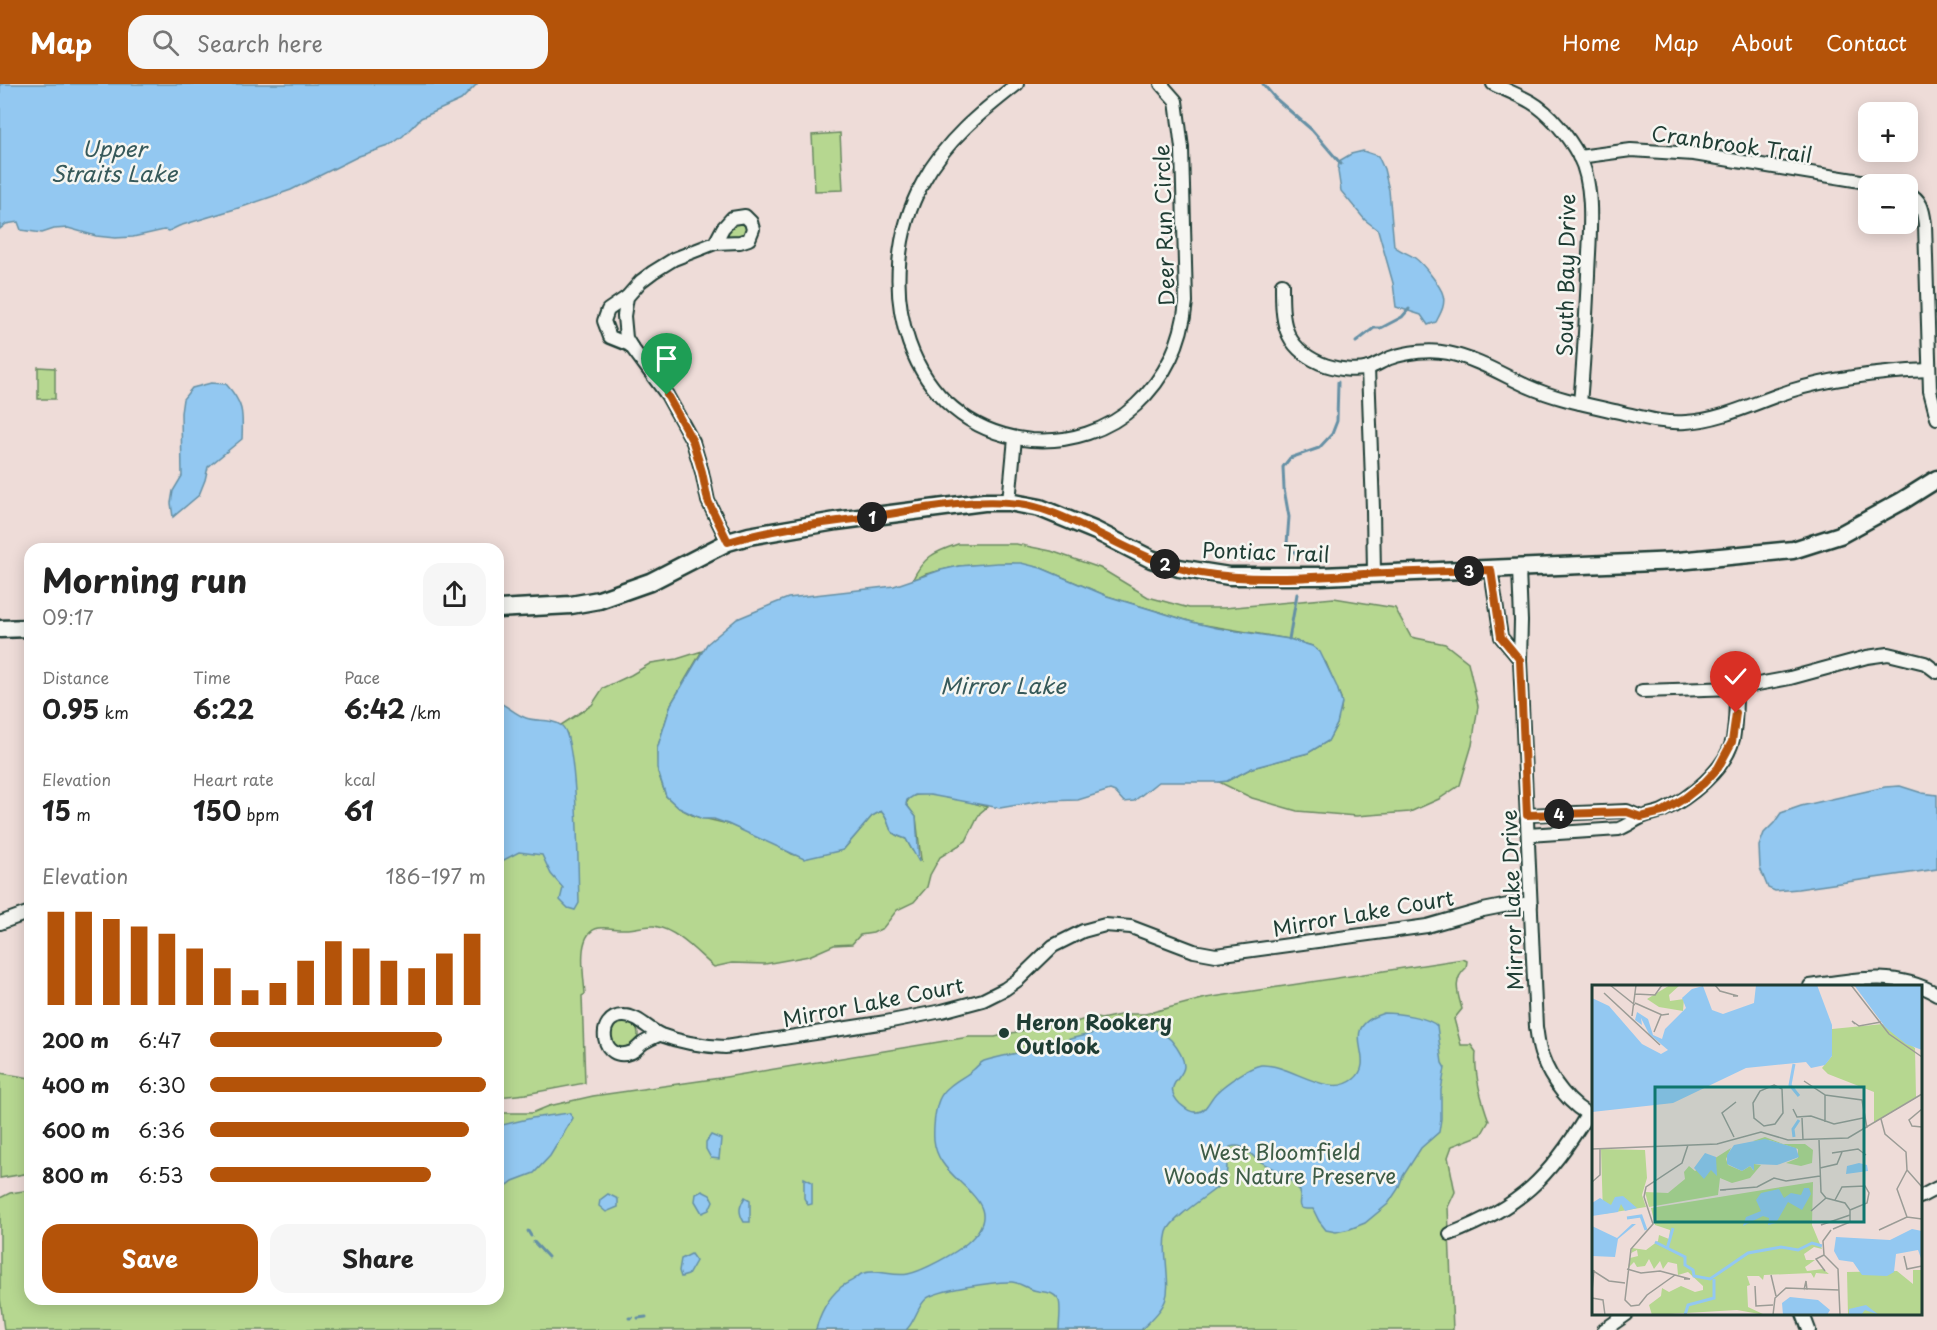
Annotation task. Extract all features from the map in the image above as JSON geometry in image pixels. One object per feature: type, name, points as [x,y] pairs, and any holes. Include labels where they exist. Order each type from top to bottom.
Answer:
[{"type":"main road","name":"Pontiac Trail","points":[[504,609],[571,605],[606,598],[650,582],[728,542],[769,532],[984,502],[1009,502],[1041,508],[1096,531],[1151,560],[1201,573],[1262,578],[1678,561],[1793,550],[1840,535],[1937,479]]},
{"type":"main road","points":[[0,629],[24,628]]},
{"type":"street","name":"Deer Run Circle","points":[[1017,84],[976,117],[940,155],[927,175],[912,205],[899,271],[907,340],[920,369],[939,395],[958,412],[985,428],[1015,438],[1042,441],[1062,440],[1088,434],[1113,422],[1147,395],[1162,376],[1176,350],[1184,326],[1186,302],[1182,148],[1176,101],[1161,84]]},
{"type":"street","name":"South Bay Drive","points":[[1493,84],[1531,102],[1549,116],[1579,157],[1586,175],[1589,205],[1585,343],[1580,403]]},
{"type":"street","name":"Cranbrook Trail","points":[[1579,157],[1631,150],[1694,154],[1858,181]]},
{"type":"street","points":[[1918,201],[1922,206],[1924,224],[1930,391],[1937,418]]},
{"type":"street","points":[[630,345],[610,337],[604,321],[608,310],[627,297],[652,272],[715,243]]},
{"type":"street","points":[[1282,284],[1282,319],[1291,338],[1304,354],[1321,363],[1340,369],[1368,368],[1391,358],[1413,353],[1446,352],[1471,358],[1527,386],[1580,403],[1663,422],[1686,422],[1732,412],[1791,391],[1848,377],[1929,370]]},
{"type":"street","points":[[627,297],[624,305],[624,323],[630,345],[657,380],[683,421],[693,442],[708,501],[728,542]]},
{"type":"street","points":[[1368,368],[1374,574]]},
{"type":"street","points":[[1009,502],[1015,438]]},
{"type":"street","name":"Mirror Lake Drive","points":[[1519,569],[1520,660],[1536,1027],[1541,1054],[1552,1077],[1564,1093],[1590,1116]]},
{"type":"street","points":[[1491,570],[1501,637],[1520,660]]},
{"type":"street","points":[[1642,691],[1736,688],[1791,678],[1867,657],[1888,654],[1925,663],[1937,672]]},
{"type":"street","points":[[1528,835],[1619,829],[1629,826],[1641,817],[1662,812],[1685,798],[1718,768],[1732,742],[1736,713],[1736,688]]},
{"type":"street","points":[[1595,812],[1596,831]]},
{"type":"street","points":[[1527,815],[1627,812],[1641,817]]},
{"type":"street","name":"Mirror Lake Court","points":[[659,1035],[701,1046],[725,1047],[942,1011],[983,1000],[1005,989],[1019,979],[1053,946],[1083,931],[1105,925],[1131,927],[1194,951],[1216,955],[1427,926],[1483,910],[1513,904],[1531,904]]},
{"type":"street","points":[[0,923],[24,914]]},
{"type":"street","points":[[1822,985],[1868,977],[1901,980],[1918,985]]},
{"type":"street","points":[[1922,986],[1937,994]]},
{"type":"street","points":[[1450,1234],[1492,1216],[1535,1185],[1560,1157],[1590,1116]]},
{"type":"street","points":[[1922,1196],[1937,1188]]},
{"type":"street","points":[[1604,1330],[1626,1315]]},
{"type":"street","points":[[1803,1315],[1809,1330]]},
{"type":"green space","points":[[840,133],[843,190],[815,191],[812,135]]},
{"type":"green space","points":[[734,222],[746,223],[748,228],[744,236],[727,237],[726,234]]},
{"type":"green space","points":[[38,367],[55,368],[55,399],[38,399]]},
{"type":"green space","points":[[958,544],[1016,544],[1051,551],[1100,568],[1148,597],[1189,608],[1224,608],[1334,598],[1395,608],[1411,637],[1445,644],[1468,662],[1478,706],[1472,745],[1460,785],[1439,799],[1410,812],[1356,816],[1297,811],[1252,798],[1219,782],[1227,781],[1252,768],[1308,753],[1328,741],[1337,724],[1341,710],[1341,698],[1326,663],[1312,646],[1289,639],[1199,624],[1107,596],[1041,568],[1011,563],[959,566],[926,574],[912,581],[920,566],[930,556]]},
{"type":"green space","points":[[702,651],[671,704],[657,749],[658,772],[666,796],[679,808],[694,816],[728,824],[776,844],[792,854],[807,858],[825,852],[843,850],[872,816],[881,811],[891,831],[906,839],[921,860],[916,817],[906,804],[910,797],[938,795],[987,807],[980,813],[966,841],[940,857],[930,875],[927,887],[914,902],[897,910],[883,928],[873,933],[860,935],[852,944],[834,945],[809,956],[765,964],[732,963],[714,967],[687,943],[663,928],[650,926],[626,929],[599,928],[591,931],[584,946],[583,956],[585,1083],[504,1096],[504,781],[573,777],[567,734],[561,725],[592,705],[603,688],[651,663],[677,659]]},
{"type":"green space","name":"West Bloomfield Woods Nature Preserve","points":[[1463,959],[1467,961],[1457,987],[1462,1009],[1454,1019],[1461,1045],[1471,1045],[1476,1052],[1479,1086],[1489,1121],[1481,1135],[1452,1146],[1448,1157],[1455,1192],[1448,1207],[1453,1330],[4,1330],[0,1298],[0,1198],[10,1193],[24,1191],[24,1305],[504,1305],[504,1113],[532,1113],[549,1106],[593,1096],[720,1078],[969,1037],[995,1037],[1059,1022],[1069,1024],[1092,1017],[1101,1019],[1125,1014],[1145,1014],[1206,998]]},
{"type":"green space","points":[[624,1020],[634,1024],[638,1034],[634,1044],[624,1048],[614,1044],[610,1034],[614,1024]]},
{"type":"green space","points":[[0,1073],[24,1077],[24,1174],[0,1178]]},
{"type":"water","name":"Upper Straits Lake","points":[[0,84],[477,84],[461,100],[421,118],[389,146],[359,156],[291,190],[169,231],[115,238],[96,236],[68,228],[42,233],[21,230],[18,222],[6,224],[0,229]]},
{"type":"water","points":[[1363,151],[1378,156],[1384,169],[1389,190],[1394,246],[1418,261],[1442,291],[1443,306],[1436,322],[1428,325],[1421,315],[1396,307],[1393,283],[1378,230],[1365,220],[1341,191],[1339,161],[1351,154]]},
{"type":"water","points":[[211,383],[226,384],[236,397],[242,415],[242,439],[208,467],[199,495],[173,517],[171,503],[173,491],[182,476],[181,413],[183,399],[192,388]]},
{"type":"water","name":"Mirror Lake","points":[[997,563],[1021,563],[1041,568],[1107,596],[1192,622],[1289,639],[1312,646],[1320,652],[1337,687],[1342,703],[1337,724],[1328,741],[1308,753],[1252,768],[1227,781],[1158,782],[1134,801],[1124,802],[1110,790],[1078,800],[1042,801],[1000,808],[930,795],[915,795],[907,800],[906,804],[916,817],[919,862],[906,839],[891,831],[881,811],[872,816],[843,850],[804,859],[728,824],[714,819],[702,819],[679,808],[666,796],[657,768],[657,749],[671,704],[707,644],[737,619],[788,598],[894,586],[941,570]]},
{"type":"water","points":[[504,705],[526,718],[558,724],[562,726],[567,736],[576,809],[579,903],[575,910],[568,908],[560,900],[563,888],[551,874],[542,855],[519,852],[504,860]]},
{"type":"water","points":[[1900,786],[1937,795],[1937,869],[1798,889],[1775,891],[1768,888],[1760,868],[1759,846],[1764,833],[1781,813],[1801,806],[1885,787]]},
{"type":"water","points":[[1384,1013],[1420,1018],[1437,1026],[1442,1063],[1445,1068],[1441,1090],[1441,1119],[1439,1132],[1421,1148],[1388,1204],[1365,1223],[1336,1232],[1326,1230],[1313,1209],[1300,1207],[1300,1191],[1290,1180],[1258,1160],[1246,1149],[1235,1146],[1230,1147],[1227,1156],[1227,1173],[1224,1182],[1170,1226],[1165,1249],[1168,1283],[1166,1299],[1158,1312],[1141,1330],[1059,1330],[1060,1305],[1056,1296],[1012,1282],[967,1287],[932,1296],[923,1302],[906,1330],[816,1330],[819,1319],[832,1297],[861,1274],[875,1272],[902,1275],[930,1266],[967,1243],[978,1230],[983,1219],[982,1209],[969,1190],[942,1162],[936,1151],[934,1134],[935,1116],[943,1093],[982,1062],[1104,1031],[1121,1028],[1150,1028],[1167,1036],[1183,1059],[1183,1071],[1173,1087],[1173,1092],[1180,1104],[1190,1111],[1197,1112],[1203,1110],[1216,1093],[1231,1081],[1261,1065],[1284,1069],[1321,1083],[1333,1085],[1344,1084],[1354,1079],[1360,1071],[1362,1062],[1359,1035],[1362,1027],[1369,1020]]},
{"type":"water","points":[[569,1113],[573,1118],[550,1156],[534,1173],[513,1181],[504,1188],[504,1125]]},
{"type":"water","points":[[711,1135],[721,1139],[719,1159],[711,1158],[706,1149],[706,1142]]},
{"type":"water","points":[[804,1178],[812,1182],[812,1204],[808,1205],[804,1198]]},
{"type":"water","points":[[702,1191],[710,1195],[713,1201],[709,1210],[702,1213],[695,1201],[696,1194]]},
{"type":"water","points":[[608,1194],[618,1199],[618,1207],[606,1212],[599,1206],[600,1200]]},
{"type":"water","points":[[745,1197],[750,1200],[750,1222],[744,1222],[740,1212]]},
{"type":"water","points":[[691,1254],[696,1261],[688,1275],[681,1277],[679,1271],[681,1259]]},
{"type":"waterway","points":[[1263,84],[1275,98],[1312,130],[1341,164]]},
{"type":"waterway","points":[[1356,342],[1374,328],[1381,328],[1402,317],[1409,309]]},
{"type":"waterway","points":[[1296,554],[1287,544],[1289,517],[1283,467],[1290,458],[1319,448],[1332,434],[1337,421],[1338,382]]},
{"type":"waterway","points":[[1289,639],[1297,594]]},
{"type":"waterway","points":[[528,1231],[531,1236]]},
{"type":"waterway","points":[[534,1242],[548,1257]]},
{"type":"waterway","points":[[638,1318],[646,1317]]},
{"type":"place","name":"Heron Rookery Outlook","points":[[1004,1033]]},
{"type":"route","points":[[667,395],[693,442],[702,472],[704,491],[728,542],[769,532],[836,522],[984,502],[1009,502],[1041,508],[1096,531],[1151,560],[1201,573],[1262,578],[1491,570],[1501,637],[1520,660],[1527,815],[1627,812],[1641,817],[1662,812],[1685,798],[1718,768],[1732,742],[1736,713]]}]
